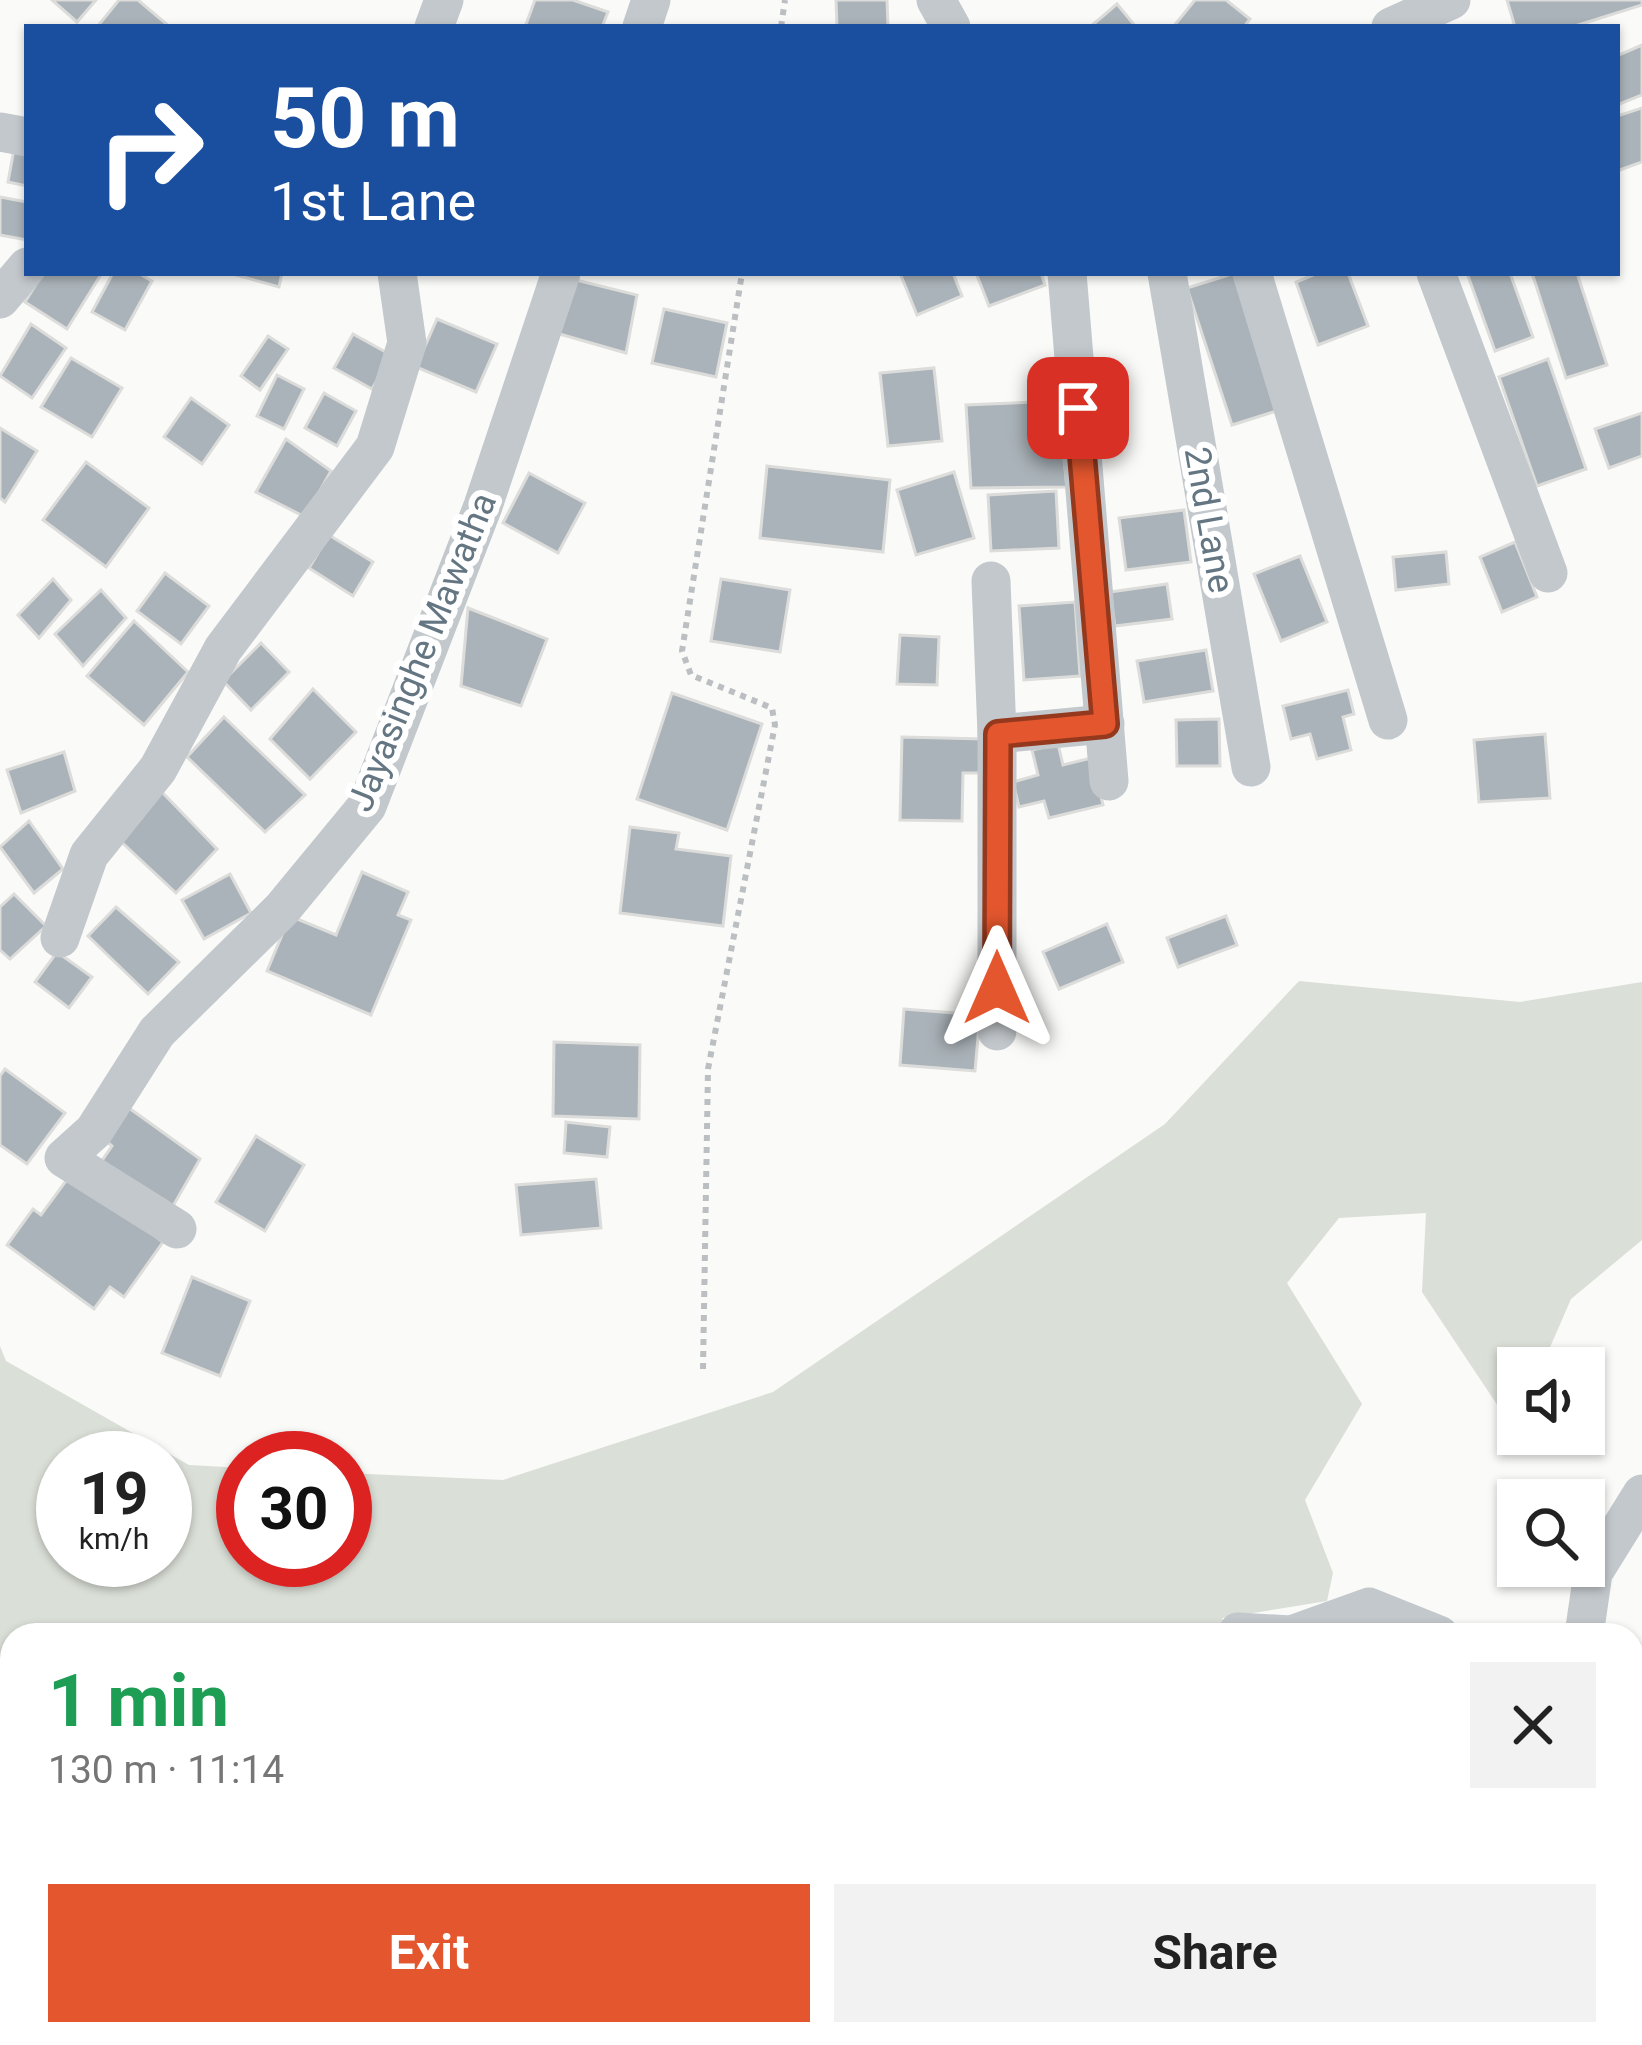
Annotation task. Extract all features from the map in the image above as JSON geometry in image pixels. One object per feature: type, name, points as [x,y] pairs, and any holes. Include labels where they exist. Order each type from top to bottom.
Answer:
[{"type":"street","points":[[1398,24],[1451,0]]},
{"type":"street","points":[[0,299],[24,271]]},
{"type":"street","points":[[60,938],[89,855],[158,770],[223,649],[375,447],[407,343],[397,276]]},
{"type":"street","name":"Jayasinghe Mawatha","points":[[177,1229],[64,1158],[94,1131],[157,1032],[282,909],[367,806],[483,506],[560,276]]},
{"type":"street","points":[[1067,276],[1108,782]]},
{"type":"street","name":"2nd Lane","points":[[1168,276],[1251,767]]},
{"type":"street","points":[[1253,276],[1388,720]]},
{"type":"street","points":[[1437,276],[1548,573]]},
{"type":"street","points":[[991,581],[998,734],[997,1031]]},
{"type":"street","points":[[998,734],[1105,724]]},
{"type":"street","points":[[1586,1623],[1593,1573],[1639,1503]]},
{"type":"street","points":[[1324,1623],[1369,1607],[1409,1623]]},
{"type":"path","points":[[703,1370],[708,1069],[776,724],[772,708],[692,675],[682,651],[742,276]]},
{"type":"shaded area","points":[[1299,981],[1520,1002],[1642,982],[1642,1240],[1571,1299],[1550,1347],[1497,1347],[1497,1404],[1422,1292],[1426,1213],[1339,1218],[1287,1283],[1362,1404],[1305,1500],[1333,1573],[1327,1601],[1222,1618],[1223,1623],[0,1623],[0,1346],[6,1361],[129,1431],[36,1431],[36,1587],[192,1587],[192,1465],[216,1466],[216,1587],[372,1587],[372,1474],[503,1480],[773,1392],[1165,1124]]},
{"type":"building","points":[[52,0],[96,0],[77,22]]},
{"type":"building","points":[[119,0],[138,0],[166,24],[99,24]]},
{"type":"building","points":[[535,0],[573,0],[608,12],[603,24],[526,24]]},
{"type":"building","points":[[836,0],[887,0],[888,24],[837,24]]},
{"type":"building","points":[[1195,0],[1226,0],[1250,19],[1246,24],[1175,24]]},
{"type":"building","points":[[1507,0],[1642,0],[1642,5],[1582,24],[1514,24]]},
{"type":"building","points":[[1117,4],[1134,24],[1094,24]]},
{"type":"building","points":[[1642,45],[1642,95],[1620,104],[1620,55]]},
{"type":"building","points":[[1642,108],[1642,162],[1620,170],[1620,115]]},
{"type":"building","points":[[14,149],[24,151],[24,185],[8,182]]},
{"type":"building","points":[[0,197],[24,201],[24,239],[0,235]]},
{"type":"building","points":[[41,276],[100,276],[67,329],[25,302]]},
{"type":"building","points":[[111,276],[143,276],[152,281],[125,330],[92,312]]},
{"type":"building","points":[[240,276],[281,276],[279,287]]},
{"type":"building","points":[[901,276],[954,276],[962,296],[917,315]]},
{"type":"building","points":[[977,276],[1042,276],[1045,285],[989,306]]},
{"type":"building","points":[[1236,276],[1286,408],[1232,425],[1187,288]]},
{"type":"building","points":[[1311,276],[1349,276],[1368,326],[1318,345],[1296,282]]},
{"type":"building","points":[[1468,276],[1511,276],[1533,337],[1495,351]]},
{"type":"building","points":[[1533,276],[1578,276],[1607,365],[1566,378]]},
{"type":"building","points":[[568,278],[637,295],[626,353],[549,331]]},
{"type":"building","points":[[664,309],[727,323],[716,377],[652,363]]},
{"type":"building","points":[[437,319],[497,344],[476,392],[416,367]]},
{"type":"building","points":[[31,324],[66,348],[32,398],[0,376]]},
{"type":"building","points":[[353,334],[391,355],[372,389],[334,368]]},
{"type":"building","points":[[268,336],[288,349],[260,390],[241,376]]},
{"type":"building","points":[[71,358],[122,388],[92,437],[41,407]]},
{"type":"building","points":[[1548,359],[1586,469],[1537,486],[1499,377]]},
{"type":"building","points":[[934,368],[942,441],[888,446],[880,373]]},
{"type":"building","points":[[277,375],[304,389],[284,429],[257,416]]},
{"type":"building","points":[[324,393],[356,411],[337,446],[305,428]]},
{"type":"building","points":[[191,398],[229,425],[202,464],[164,437]]},
{"type":"building","points":[[1058,401],[1067,487],[971,488],[966,405]]},
{"type":"building","points":[[1642,413],[1642,456],[1609,468],[1595,429]]},
{"type":"building","points":[[0,428],[37,451],[5,502],[0,498]]},
{"type":"building","points":[[286,439],[331,471],[305,517],[256,492]]},
{"type":"building","points":[[86,462],[149,508],[106,567],[43,520]]},
{"type":"building","points":[[767,466],[890,480],[883,552],[760,538]]},
{"type":"building","points":[[954,472],[974,538],[916,555],[897,490]]},
{"type":"building","points":[[529,473],[585,503],[558,553],[503,523]]},
{"type":"building","points":[[1056,491],[1059,548],[991,551],[988,495]]},
{"type":"building","points":[[1184,510],[1191,562],[1126,570],[1119,518]]},
{"type":"building","points":[[329,535],[373,562],[353,596],[309,568]]},
{"type":"building","points":[[1515,542],[1537,597],[1502,612],[1480,557]]},
{"type":"building","points":[[1446,552],[1449,584],[1396,590],[1393,557]]},
{"type":"building","points":[[1300,556],[1327,622],[1281,641],[1254,574]]},
{"type":"building","points":[[165,573],[209,606],[181,644],[137,611]]},
{"type":"building","points":[[53,579],[71,600],[39,638],[18,615]]},
{"type":"building","points":[[721,579],[790,590],[780,652],[711,641]]},
{"type":"building","points":[[1167,584],[1172,619],[1115,626],[1110,592]]},
{"type":"building","points":[[101,590],[126,618],[83,666],[55,634]]},
{"type":"building","points":[[1075,602],[1080,676],[1024,680],[1019,606]]},
{"type":"building","points":[[468,608],[547,639],[521,706],[461,686]]},
{"type":"building","points":[[134,621],[188,672],[144,725],[87,676]]},
{"type":"building","points":[[900,635],[939,637],[937,685],[897,684]]},
{"type":"building","points":[[261,643],[289,672],[251,710],[223,681]]},
{"type":"building","points":[[1206,650],[1213,691],[1144,702],[1137,661]]},
{"type":"building","points":[[313,689],[356,732],[310,779],[270,739]]},
{"type":"building","points":[[1348,690],[1354,714],[1343,717],[1351,750],[1317,759],[1310,734],[1291,739],[1283,706]]},
{"type":"building","points":[[672,693],[762,724],[727,830],[637,799]]},
{"type":"building","points":[[224,717],[305,795],[265,832],[187,757]]},
{"type":"building","points":[[1219,719],[1220,766],[1177,766],[1176,720]]},
{"type":"building","points":[[1545,734],[1550,798],[1479,802],[1474,740]]},
{"type":"building","points":[[902,737],[984,739],[983,773],[963,773],[962,821],[900,820]]},
{"type":"building","points":[[1058,744],[1063,765],[1091,758],[1103,805],[1049,818],[1044,801],[1019,807],[1013,782],[1038,775],[1032,750]]},
{"type":"building","points":[[64,752],[75,791],[21,813],[7,770]]},
{"type":"building","points":[[160,790],[217,849],[176,893],[113,834]]},
{"type":"building","points":[[29,821],[63,869],[34,893],[0,847]]},
{"type":"building","points":[[630,827],[679,833],[676,849],[731,856],[723,926],[620,913]]},
{"type":"building","points":[[362,872],[408,892],[398,915],[411,920],[371,1015],[267,971],[290,916],[336,935]]},
{"type":"building","points":[[230,874],[251,913],[204,939],[182,900]]},
{"type":"building","points":[[14,894],[46,926],[10,959],[0,950],[0,907]]},
{"type":"building","points":[[116,907],[179,962],[148,994],[88,936]]},
{"type":"building","points":[[1226,916],[1237,945],[1178,967],[1167,938]]},
{"type":"building","points":[[1107,924],[1123,962],[1059,989],[1043,952]]},
{"type":"building","points":[[57,952],[92,977],[69,1008],[35,982]]},
{"type":"building","points":[[904,1009],[980,1015],[975,1071],[900,1065]]},
{"type":"building","points":[[554,1042],[640,1045],[639,1119],[553,1116]]},
{"type":"building","points":[[5,1069],[65,1113],[27,1164],[0,1145],[0,1076]]},
{"type":"building","points":[[129,1108],[200,1159],[169,1213],[101,1162],[112,1146],[105,1140]]},
{"type":"building","points":[[566,1122],[610,1127],[607,1157],[564,1153]]},
{"type":"building","points":[[256,1136],[304,1165],[265,1231],[216,1202]]},
{"type":"building","points":[[71,1174],[163,1242],[124,1297],[110,1287],[94,1309],[7,1245],[33,1209],[41,1215]]},
{"type":"building","points":[[596,1179],[601,1228],[521,1235],[516,1185]]},
{"type":"building","points":[[192,1277],[250,1301],[220,1376],[162,1353]]},
{"type":"route","points":[[997,988],[998,734],[1105,724],[1078,408]]}]
